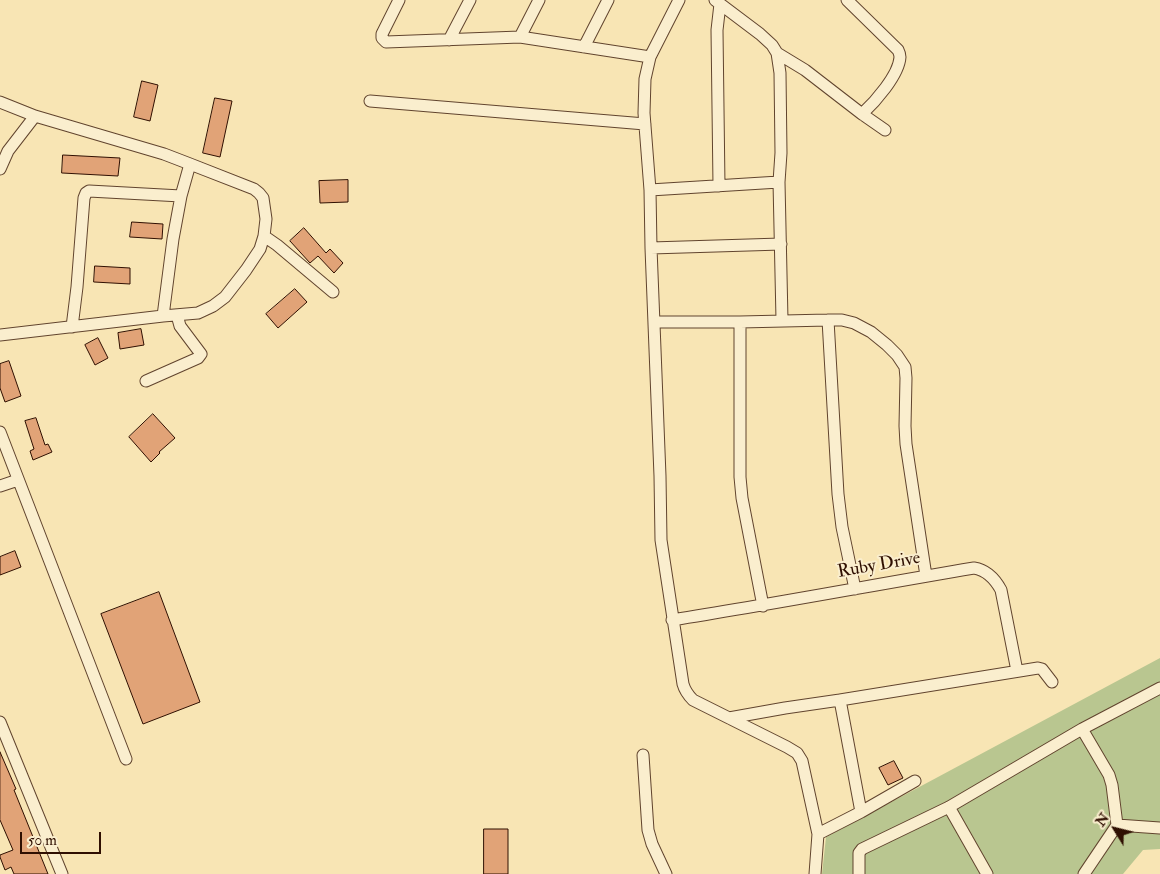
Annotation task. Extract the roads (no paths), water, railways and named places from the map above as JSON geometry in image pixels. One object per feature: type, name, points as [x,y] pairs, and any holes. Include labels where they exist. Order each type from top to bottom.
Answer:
[{"type":"street","points":[[399,0],[382,34],[382,38],[386,42],[520,37],[650,57]]},
{"type":"street","points":[[450,40],[470,0]]},
{"type":"street","points":[[520,37],[539,0]]},
{"type":"street","points":[[584,47],[608,0]]},
{"type":"street","points":[[679,0],[650,57],[645,79],[644,113],[650,190],[661,540],[672,620],[683,684],[689,696],[693,700],[797,752],[802,761],[818,834],[815,874]]},
{"type":"street","points":[[847,0],[898,50],[900,56],[894,75],[862,114]]},
{"type":"street","points":[[718,2],[760,34],[772,45],[777,53],[780,73],[781,153],[779,182],[782,320]]},
{"type":"street","points":[[718,2],[719,186]]},
{"type":"street","points":[[777,53],[804,70],[885,130]]},
{"type":"street","points":[[370,101],[645,124]]},
{"type":"street","points":[[0,102],[35,116],[164,154],[254,189],[263,198],[266,219],[260,249],[246,270],[225,297],[214,306],[198,313],[0,335]]},
{"type":"street","points":[[0,169],[8,151],[35,116]]},
{"type":"street","points":[[163,316],[173,239],[181,196],[190,164]]},
{"type":"street","points":[[650,190],[779,182]]},
{"type":"street","points":[[72,327],[86,193],[89,191],[181,196]]},
{"type":"street","points":[[264,236],[333,292]]},
{"type":"street","points":[[651,248],[781,244]]},
{"type":"street","points":[[146,381],[198,358],[201,354],[180,326],[177,315]]},
{"type":"street","points":[[828,320],[838,494],[842,528],[855,589]]},
{"type":"street","points":[[654,322],[842,320],[871,332],[892,350],[904,367],[906,378],[906,444],[926,576]]},
{"type":"street","points":[[740,322],[740,478],[742,498],[763,606]]},
{"type":"street","points":[[0,432],[126,759]]},
{"type":"street","points":[[0,486],[18,480]]},
{"type":"street","name":"Ruby Drive","points":[[672,620],[763,606],[804,597],[974,568],[985,571],[998,583],[1002,590],[1017,671]]},
{"type":"street","points":[[729,718],[1038,668],[1042,669],[1052,682]]},
{"type":"street","points":[[859,874],[859,853],[862,849],[949,807],[1082,729],[1160,688]]},
{"type":"street","points":[[840,700],[861,812]]},
{"type":"street","points":[[0,722],[62,874]]},
{"type":"street","points":[[1082,729],[1109,775],[1117,826],[1084,874]]},
{"type":"street","points":[[643,755],[648,830],[652,844],[666,874]]},
{"type":"street","points":[[818,834],[915,781]]},
{"type":"street","points":[[949,807],[987,874]]},
{"type":"street","points":[[1117,826],[1160,828]]}]
